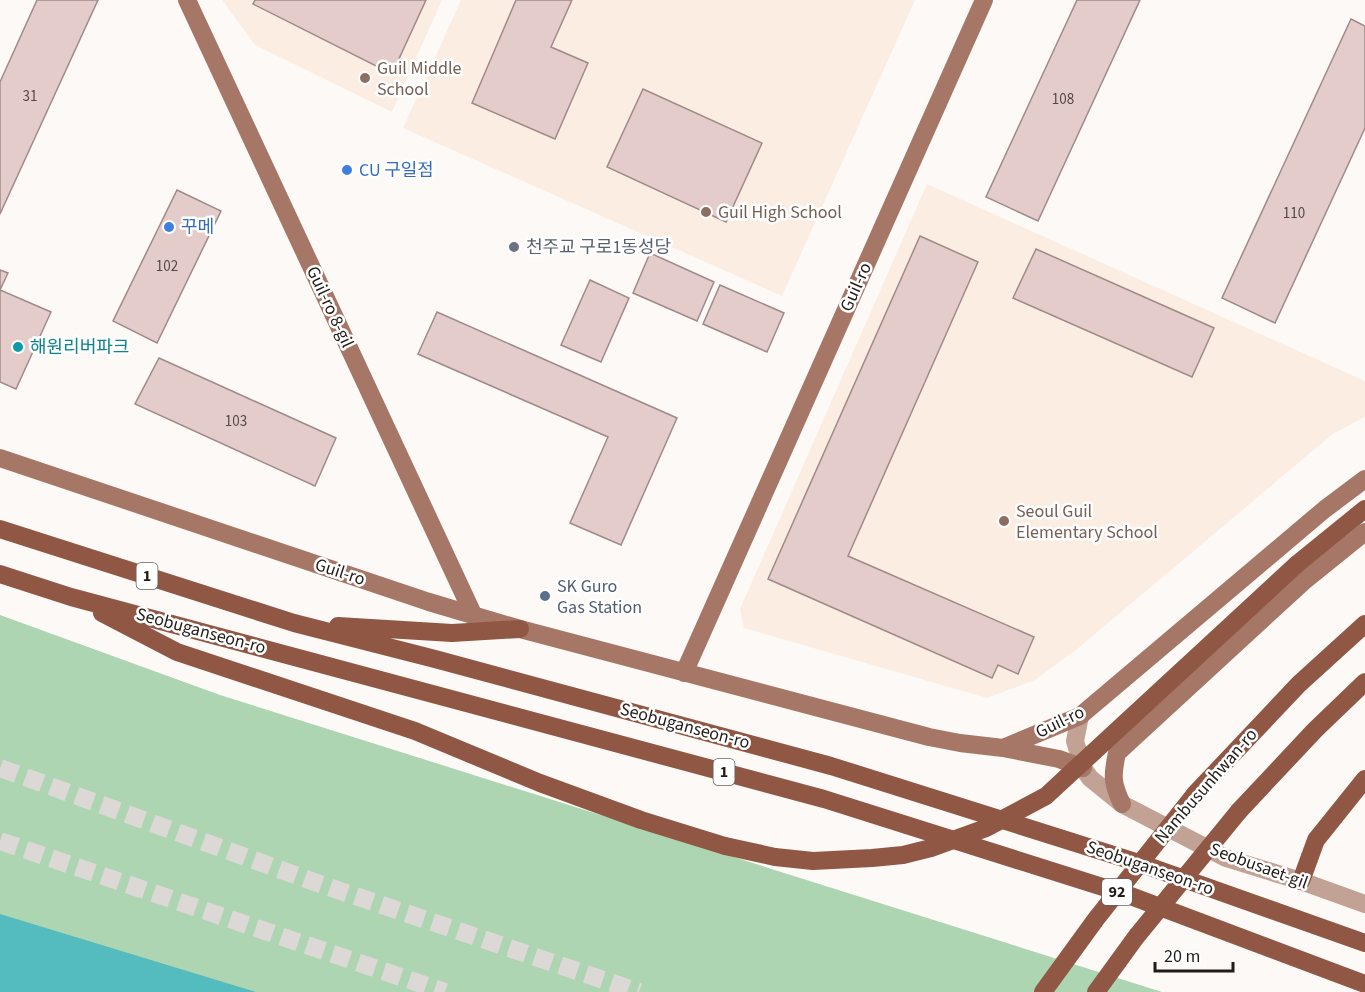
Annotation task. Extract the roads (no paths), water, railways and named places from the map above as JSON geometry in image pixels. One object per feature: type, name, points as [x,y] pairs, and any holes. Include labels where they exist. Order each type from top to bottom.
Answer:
[{"type":"main road","name":"Guil-ro 8-gil","points":[[187,0],[473,614]]},
{"type":"main road","name":"Guil-ro","points":[[684,673],[984,0]]},
{"type":"main road","name":"Guil-ro","points":[[0,458],[429,602],[520,629],[929,737],[1003,748],[1080,716],[1325,509],[1365,479]]},
{"type":"main road","points":[[71,597],[177,652],[415,731],[540,783],[641,820],[724,846],[775,857],[813,861],[872,858],[903,855],[931,848],[986,828],[1046,796],[1296,565],[1365,509]]},
{"type":"main road","name":"Seobuganseon-ro","points":[[0,530],[294,623],[831,766],[1139,863],[1365,943]]},
{"type":"main road","points":[[1122,804],[1114,788],[1113,772],[1117,753],[1303,582],[1365,532]]},
{"type":"main road","name":"Seobuganseon-ro","points":[[0,574],[71,597],[824,799],[1128,895],[1365,984]]},
{"type":"main road","points":[[294,623],[452,633],[520,629]]},
{"type":"main road","name":"Nambusunhwan-ro","points":[[1044,992],[1096,919],[1195,794],[1299,684],[1365,624]]},
{"type":"main road","name":"92","points":[[1096,992],[1136,937],[1239,811],[1365,682]]},
{"type":"main road","points":[[1003,748],[1059,759],[1083,768]]},
{"type":"main road","points":[[1301,881],[1316,840],[1365,779]]},
{"type":"street","name":"Seobusaet-gil","points":[[1080,716],[1075,741],[1083,768],[1090,778],[1122,804],[1227,858],[1365,904]]},
{"type":"water","points":[[0,914],[256,992],[0,992]]},
{"type":"tunnel","points":[[0,768],[320,884],[639,992]]},
{"type":"tunnel","points":[[0,841],[445,992]]},
{"type":"place","name":"Guil Middle School","points":[[365,78]]},
{"type":"place","name":"CU 구일점","points":[[347,170]]},
{"type":"place","name":"Guil High School","points":[[706,212]]},
{"type":"place","name":"꾸메","points":[[169,227]]},
{"type":"place","name":"천주교 구로1동성당","points":[[514,247]]},
{"type":"place","name":"해원리버파크","points":[[18,347]]},
{"type":"place","name":"Seoul Guil Elementary School","points":[[1004,521]]},
{"type":"place","name":"SK Guro Gas Station","points":[[545,596]]}]
